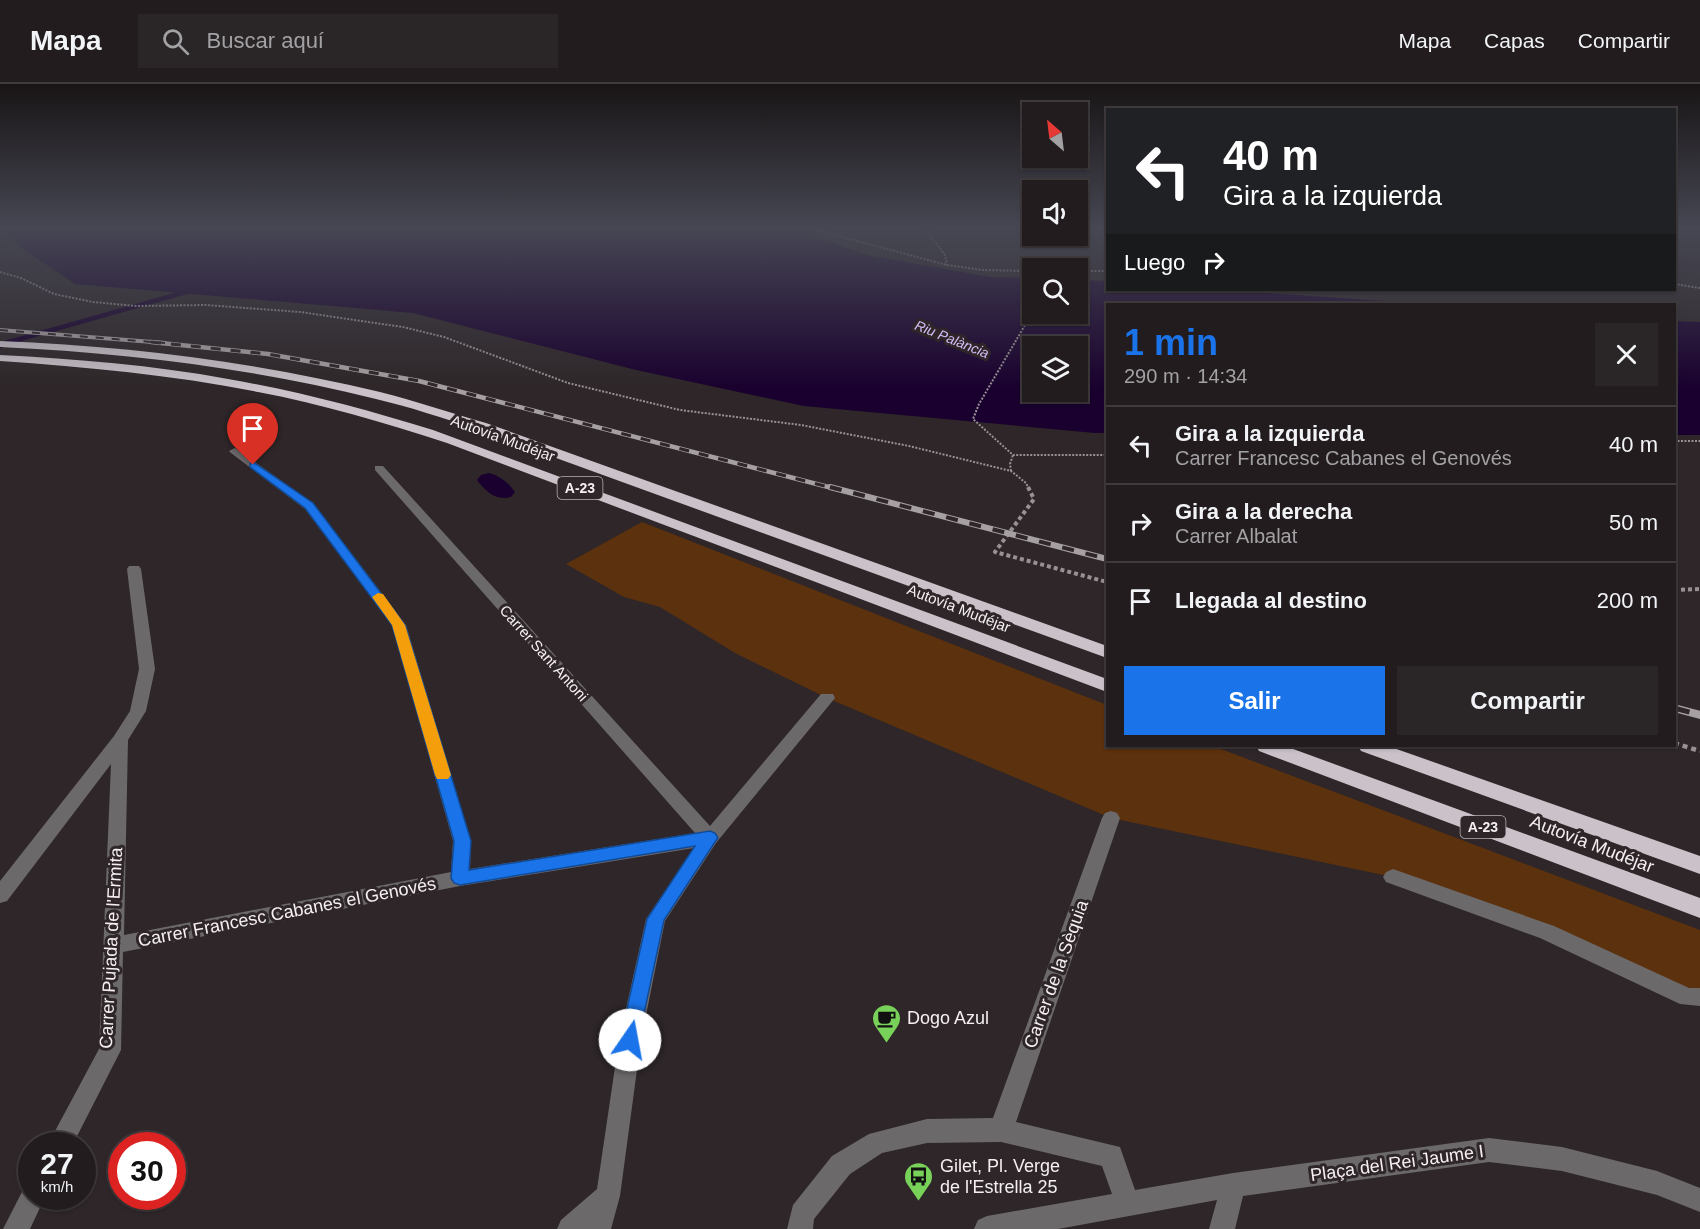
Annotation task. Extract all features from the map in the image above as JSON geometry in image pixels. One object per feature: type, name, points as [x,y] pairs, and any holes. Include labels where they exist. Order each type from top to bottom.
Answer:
[{"type":"highway","name":"Autovía Mudéjar","points":[[0,344],[151,355],[275,373],[392,400],[481,426],[1106,651]]},
{"type":"highway","name":"Autovía Mudéjar","points":[[0,358],[131,368],[245,386],[352,409],[452,440],[1106,686]]},
{"type":"highway","name":"Autovía Mudéjar","points":[[1269,747],[1700,908]]},
{"type":"highway","name":"Autovía Mudéjar","points":[[1371,747],[1700,865]]},
{"type":"street","points":[[235,451],[309,506],[399,625],[462,841],[460,878]]},
{"type":"street","name":"Carrer Sant Antoni","points":[[379,468],[710,838]]},
{"type":"street","points":[[0,896],[120,740],[138,711],[147,669],[134,569]]},
{"type":"street","points":[[598,1229],[608,1196],[630,1040],[656,919],[710,838],[827,698]]},
{"type":"street","name":"Carrer Pujada de l'Ermita","points":[[67,1132],[110,1050],[120,740]]},
{"type":"street","name":"Carrer de la Sèquia","points":[[1001,1130],[1111,818]]},
{"type":"street","name":"Carrer Francesc Cabanes el Genovés","points":[[114,945],[460,878],[710,838]]},
{"type":"street","points":[[1393,877],[1547,932],[1688,996],[1700,997]]},
{"type":"street","points":[[800,1229],[801,1214],[841,1166],[877,1142],[927,1131],[1001,1130],[1111,1156],[1128,1204]]},
{"type":"street","name":"Plaça del Rei Jaume I","points":[[987,1229],[1233,1185],[1490,1150],[1562,1159],[1657,1182],[1700,1200]]},
{"type":"street","points":[[1222,1229],[1233,1185]]},
{"type":"street","points":[[570,1229],[608,1196]]},
{"type":"street","points":[[16,1229],[26,1210]]},
{"type":"path","points":[[32,282],[54,294],[93,302],[136,306],[206,305],[300,312],[403,327],[444,337],[568,383],[680,410],[801,425],[1011,471],[1026,483],[1034,499],[995,552],[1106,582]]},
{"type":"path","points":[[1676,284],[1700,288]]},
{"type":"path","points":[[1026,324],[979,404],[973,419],[1013,455],[1106,455]]},
{"type":"path","points":[[1676,441],[1700,441]]},
{"type":"path","points":[[1011,471],[1010,464],[1013,455]]},
{"type":"path","points":[[1676,590],[1700,589]]},
{"type":"path","points":[[1676,744],[1700,751]]},
{"type":"shaded area","points":[[642,522],[1106,705],[1106,747],[1216,747],[1700,930],[1700,997],[1393,877],[1111,818],[827,698],[735,653],[660,607],[624,597],[566,564]]},
{"type":"water","name":"Riu Palància","points":[[73,282],[1022,282],[1022,324],[1088,324],[1088,282],[1106,282],[1106,291],[1238,291],[1414,303],[1106,303],[1106,433],[804,406],[636,370],[413,313]]},
{"type":"water","points":[[1676,321],[1700,322],[1700,435],[1676,435]]},
{"type":"waterway","points":[[6,343],[193,290]]},
{"type":"waterway","points":[[0,345],[12,342]]},
{"type":"waterway","points":[[489,480],[503,492]]},
{"type":"railway","points":[[0,330],[165,343]]},
{"type":"railway","points":[[151,342],[268,354],[419,381],[836,489]]},
{"type":"railway","points":[[830,487],[1106,559]]},
{"type":"railway","points":[[1676,709],[1700,715]]},
{"type":"slow traffic","points":[[378,597],[399,625],[443,775]]},
{"type":"place","name":"Dogo Azul","points":[[886,1044]]},
{"type":"place","name":"Gilet, Pl. Verge de l'Estrella 25","points":[[919,1202]]},
{"type":"route","points":[[253,465],[309,506],[399,625],[462,841],[460,878],[710,838],[656,919],[630,1040]]}]
